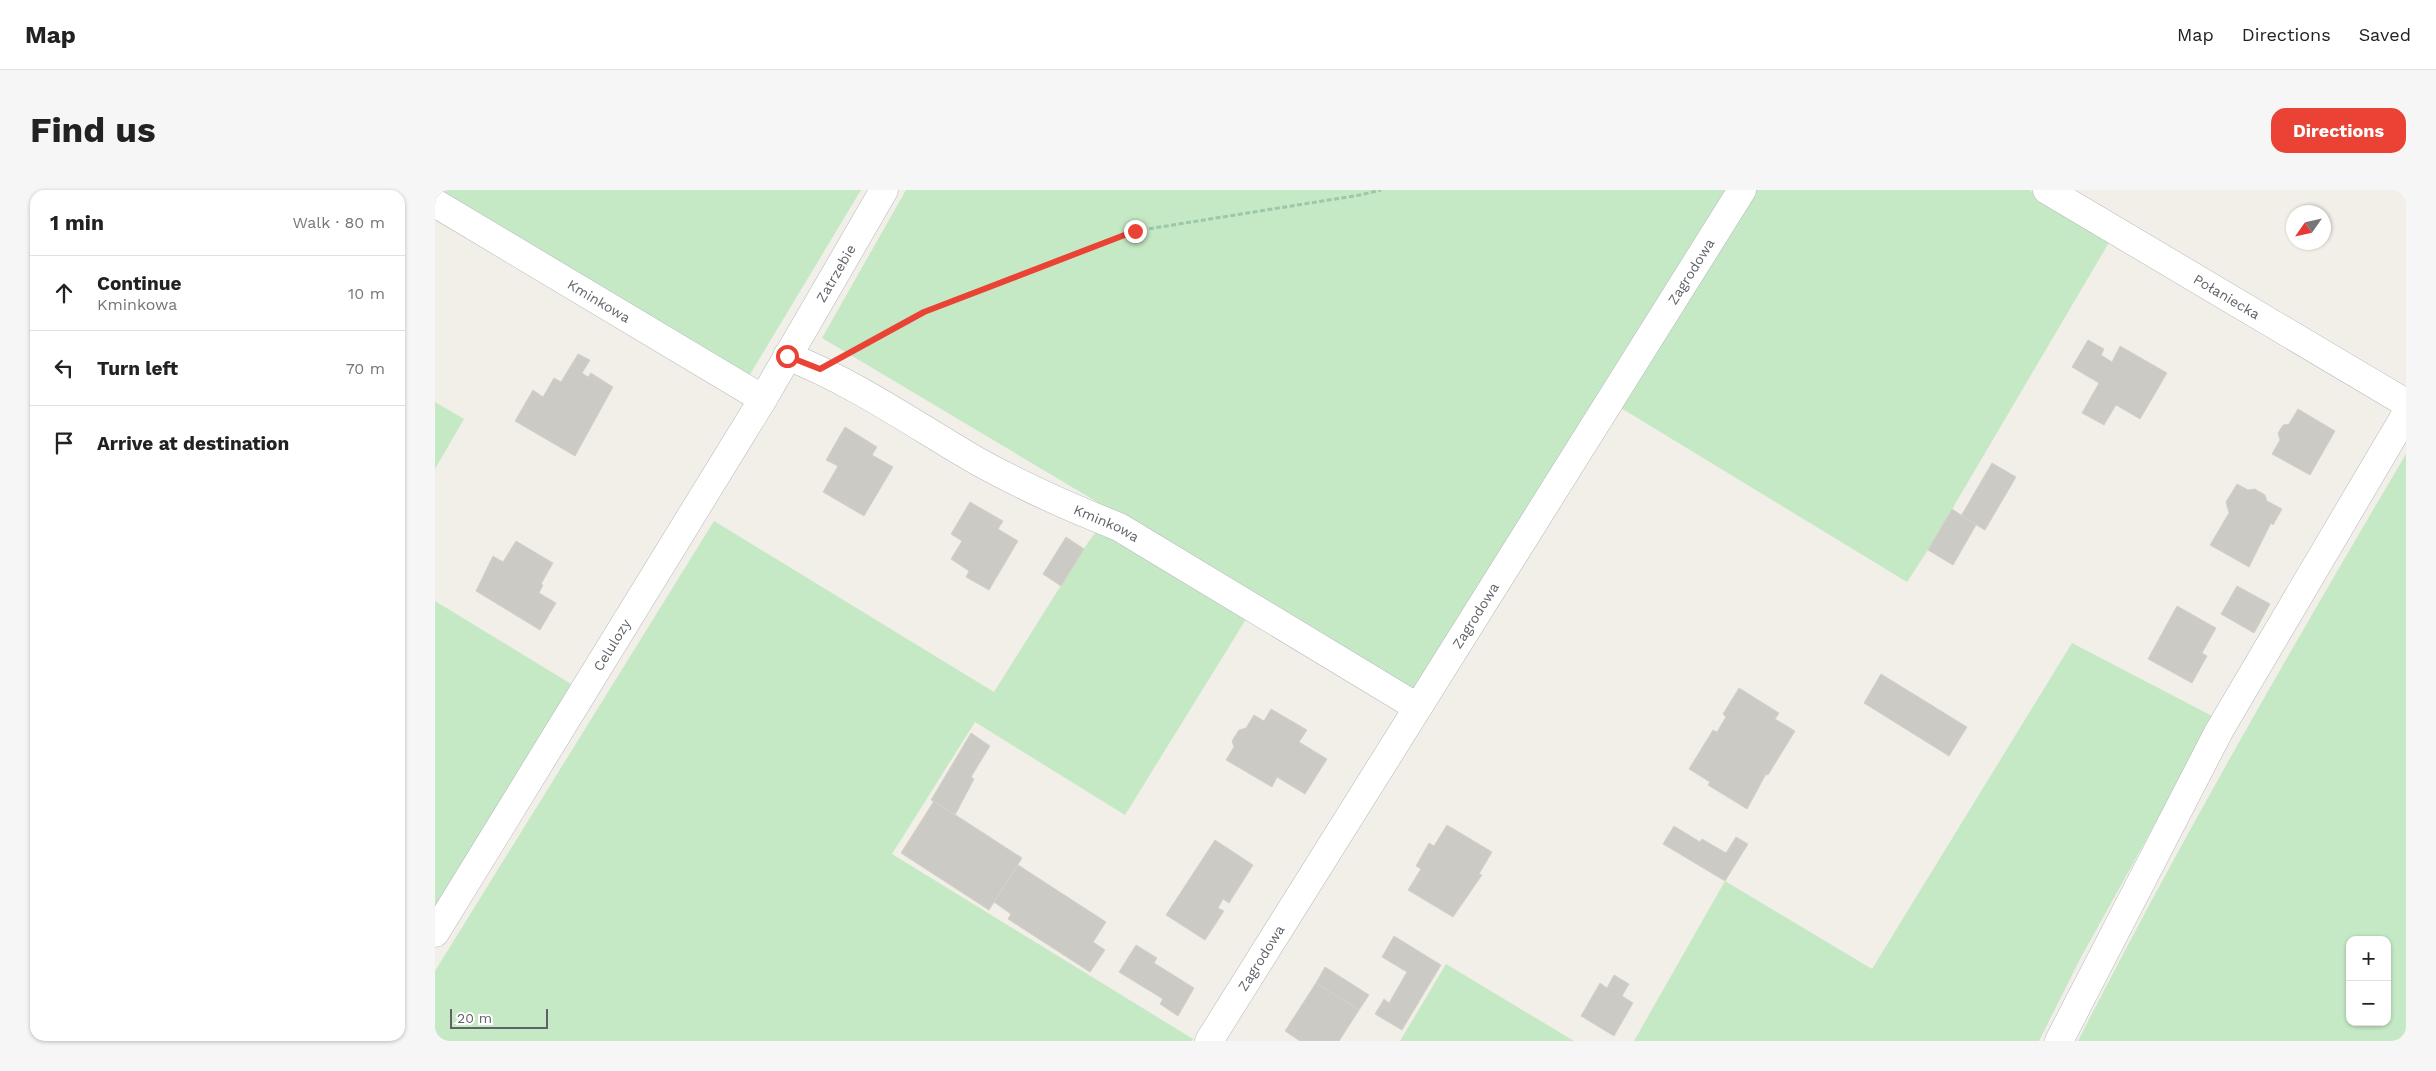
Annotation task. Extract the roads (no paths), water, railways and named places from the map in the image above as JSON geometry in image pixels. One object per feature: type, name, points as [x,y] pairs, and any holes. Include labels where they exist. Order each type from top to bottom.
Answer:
[{"type":"street","name":"Zatrzebie","points":[[787,356],[884,190]]},
{"type":"street","name":"Zagrodowa","points":[[1209,1041],[1742,190]]},
{"type":"street","name":"Połaniecka","points":[[2047,190],[2406,403]]},
{"type":"street","name":"Kminkowa","points":[[435,203],[763,400]]},
{"type":"street","name":"Kminkowa","points":[[787,356],[820,369],[980,462],[1080,512],[1119,527],[1417,707]]},
{"type":"street","name":"Celulozy","points":[[435,933],[763,400],[787,356]]},
{"type":"street","points":[[2059,1041],[2219,731],[2406,414]]}]
